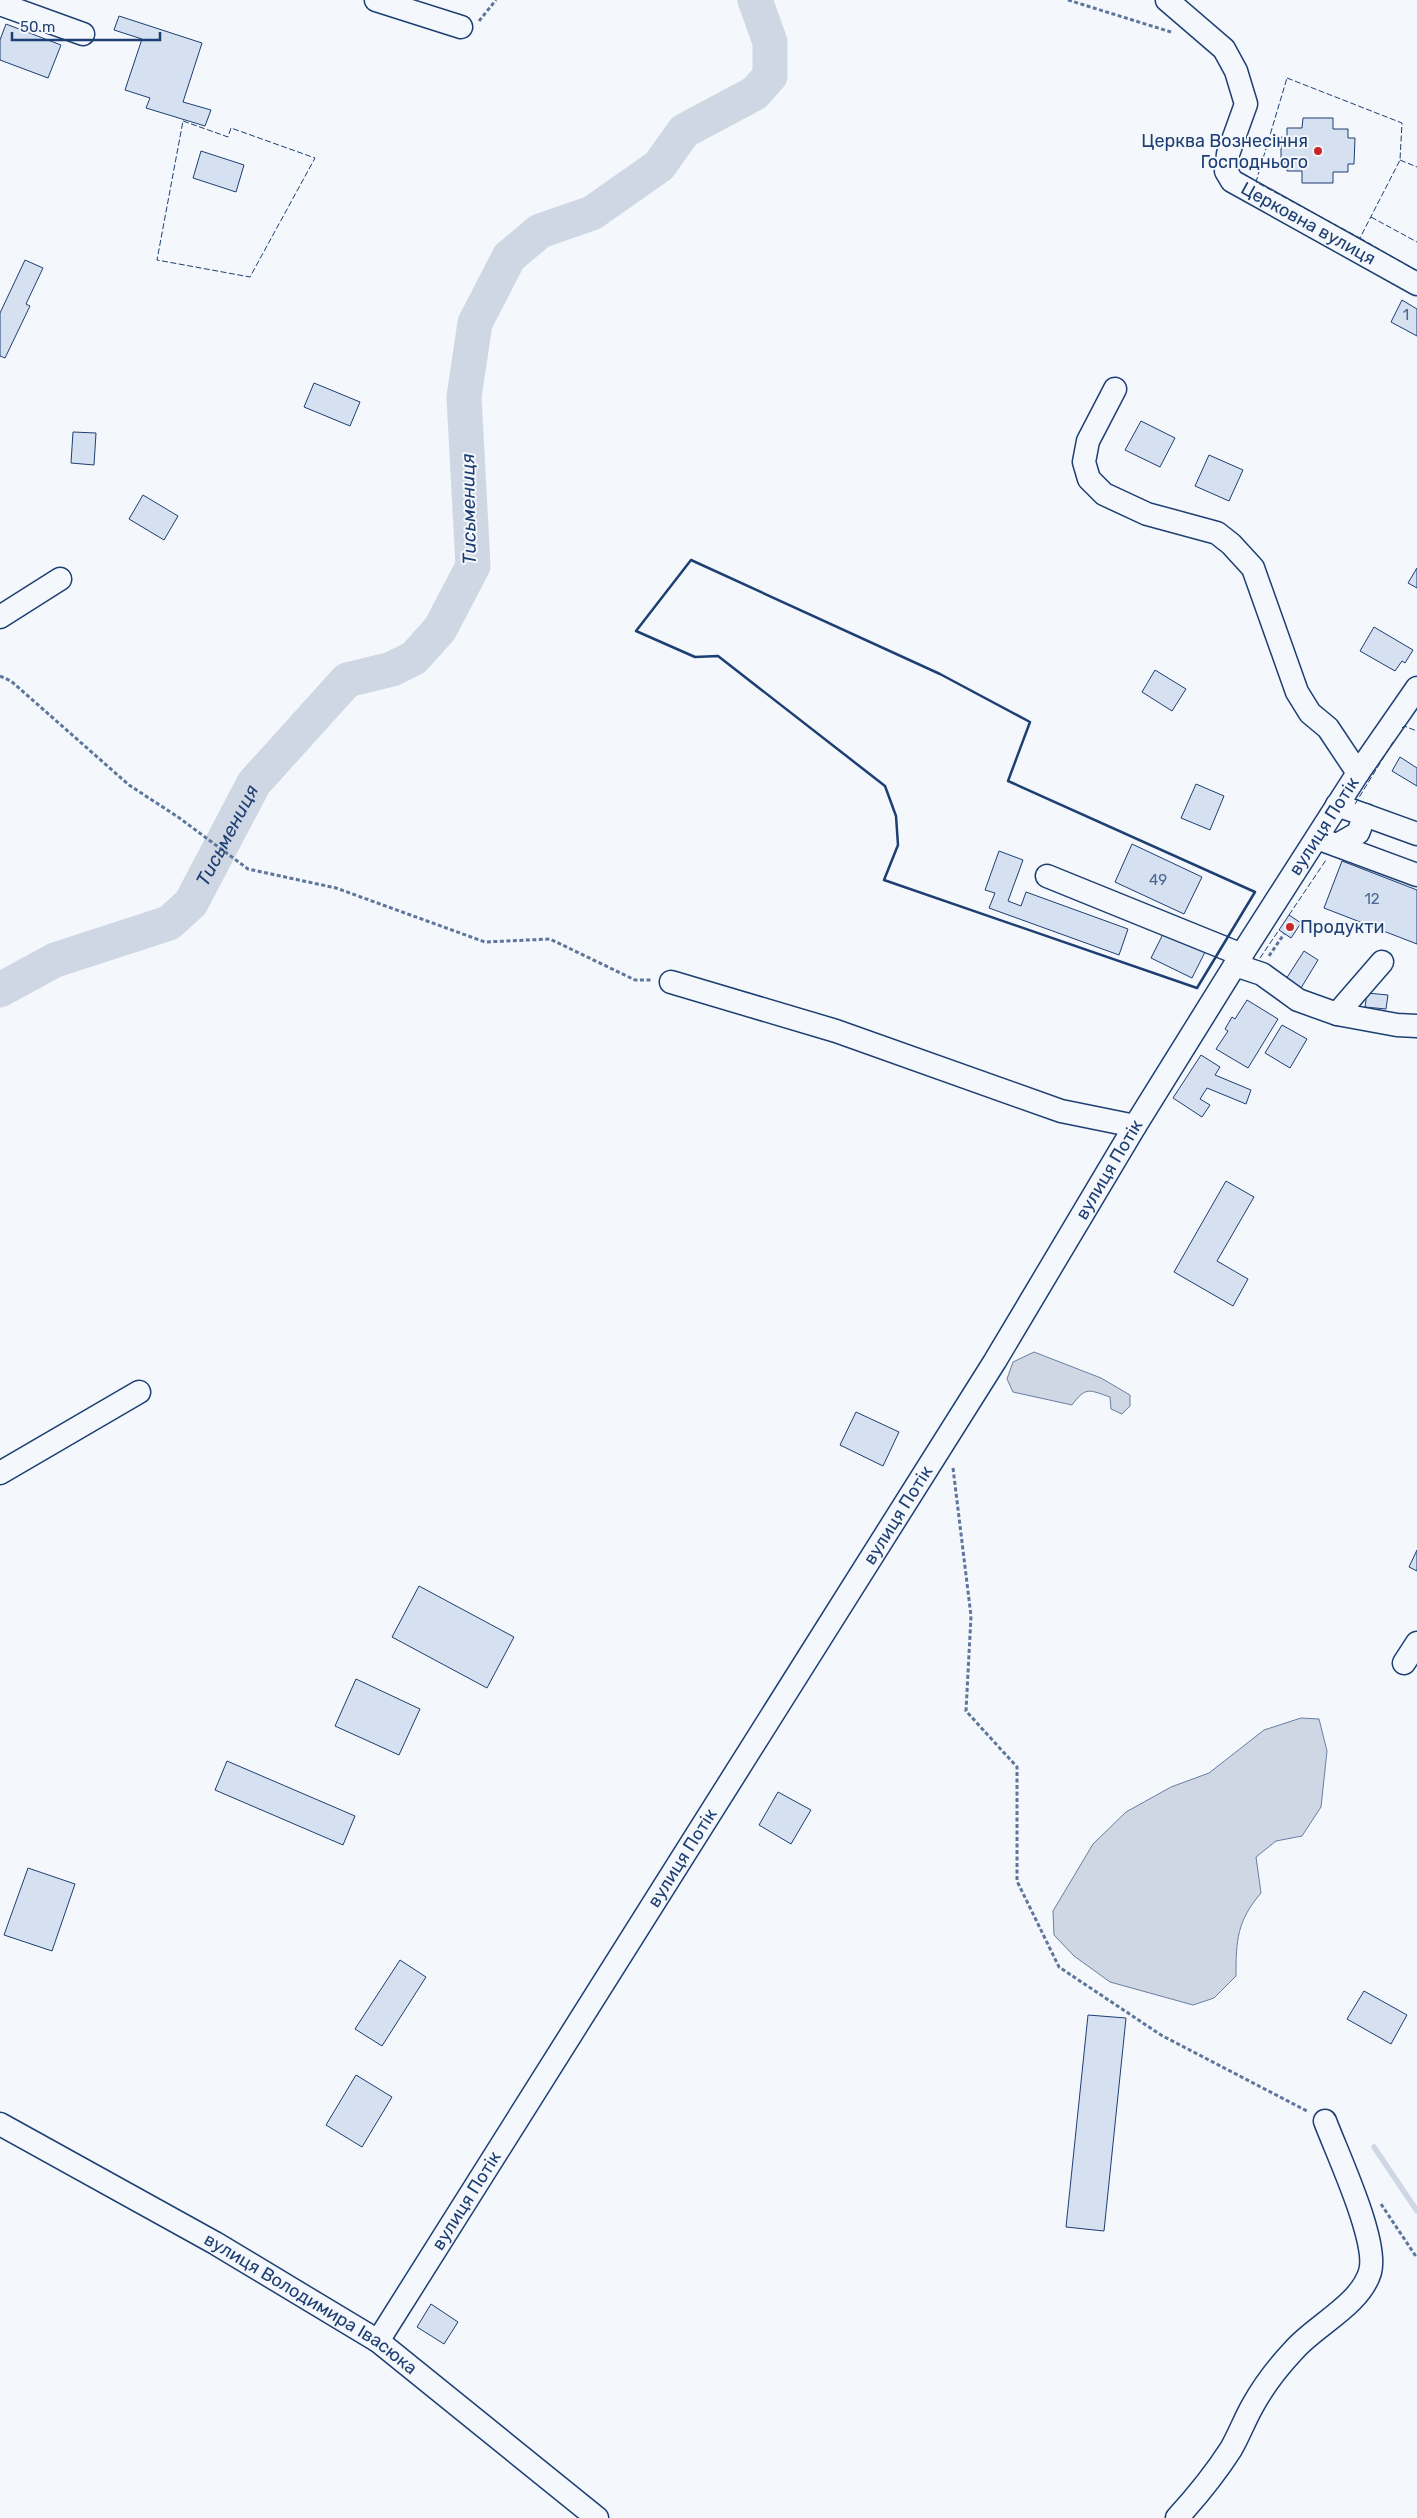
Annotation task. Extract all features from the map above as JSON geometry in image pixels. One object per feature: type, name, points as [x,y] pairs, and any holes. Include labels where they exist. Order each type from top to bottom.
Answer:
[{"type":"street","points":[[376,0],[461,27]]},
{"type":"street","name":"Церковна вулиця","points":[[1167,0],[1224,49],[1236,71],[1246,104],[1228,154],[1226,171],[1232,181],[1417,284]]},
{"type":"street","points":[[0,4],[83,34]]},
{"type":"street","points":[[1115,389],[1088,441],[1084,462],[1088,479],[1104,494],[1147,514],[1217,533],[1231,544],[1253,568],[1297,692],[1310,713],[1328,728],[1358,772]]},
{"type":"street","points":[[0,616],[60,579]]},
{"type":"street","name":"вулиця Потік","points":[[378,2341],[949,1435],[1135,1126],[1238,960],[1327,842],[1338,805],[1358,772],[1414,698]]},
{"type":"street","points":[[1338,805],[1417,834]]},
{"type":"street","points":[[1327,842],[1358,833],[1365,815]]},
{"type":"street","points":[[1327,842],[1417,876]]},
{"type":"street","points":[[1047,876],[1238,960],[1262,974],[1298,1000],[1338,1014],[1397,1025],[1417,1026]]},
{"type":"street","points":[[1338,1014],[1382,962]]},
{"type":"street","points":[[671,982],[836,1031],[1061,1111],[1135,1126]]},
{"type":"street","points":[[0,1473],[139,1392]]},
{"type":"street","points":[[1404,1663],[1417,1644]]},
{"type":"street","points":[[1177,2518],[1213,2477],[1232,2447],[1254,2404],[1276,2370],[1303,2340],[1359,2294],[1370,2272],[1370,2248],[1360,2212],[1325,2121]]},
{"type":"street","name":"вулиця Володимира Івасюка","points":[[0,2124],[215,2243],[378,2341],[597,2518]]},
{"type":"path","points":[[1068,0],[1178,35]]},
{"type":"path","points":[[0,676],[11,681],[129,785],[178,817],[248,869],[336,888],[485,942],[550,939],[635,980],[671,982]]},
{"type":"path","points":[[949,1435],[971,1616],[966,1711],[1016,1767],[1017,1881],[1059,1967],[1161,2035],[1325,2121]]},
{"type":"path","points":[[1379,2202],[1417,2258]]},
{"type":"shaded area","points":[[1034,1352],[1101,1378],[1130,1395],[1130,1406],[1122,1414],[1111,1409],[1110,1397],[1092,1391],[1085,1392],[1072,1405],[1013,1392],[1007,1379],[1013,1362]]},
{"type":"shaded area","points":[[1301,1718],[1319,1719],[1327,1751],[1321,1807],[1302,1836],[1276,1841],[1256,1857],[1261,1893],[1247,1913],[1240,1931],[1236,1976],[1214,1998],[1193,2005],[1110,1982],[1074,1956],[1054,1935],[1053,1911],[1093,1844],[1126,1812],[1171,1787],[1209,1773],[1264,1730]]},
{"type":"building","points":[[119,16],[202,43],[183,102],[211,110],[205,126],[146,108],[150,98],[125,90],[142,39],[114,30]]},
{"type":"building","points":[[6,24],[61,45],[48,78],[0,60],[0,40]]},
{"type":"building","name":"Церква Вознесіння Господнього","points":[[1303,118],[1333,118],[1333,129],[1348,129],[1348,138],[1355,138],[1354,164],[1348,164],[1348,172],[1333,172],[1333,183],[1302,183],[1302,171],[1287,171],[1287,163],[1281,163],[1281,137],[1287,137],[1287,128],[1302,128]]},
{"type":"building","points":[[201,151],[244,165],[236,192],[193,178]]},
{"type":"building","points":[[25,260],[43,268],[26,304],[30,306],[5,358],[0,356],[0,313]]},
{"type":"building","points":[[1402,300],[1417,309],[1417,336],[1391,322]]},
{"type":"building","points":[[314,383],[360,402],[350,426],[304,407]]},
{"type":"building","points":[[1141,421],[1175,438],[1160,467],[1125,450]]},
{"type":"building","points":[[73,432],[96,433],[94,465],[71,463]]},
{"type":"building","points":[[1209,455],[1243,470],[1229,501],[1195,486]]},
{"type":"building","points":[[143,495],[178,516],[164,540],[129,519]]},
{"type":"building","points":[[1417,568],[1417,588],[1408,583]]},
{"type":"building","points":[[1374,627],[1413,650],[1405,663],[1402,661],[1395,671],[1360,651]]},
{"type":"building","points":[[1155,670],[1186,689],[1172,711],[1142,692]]},
{"type":"building","points":[[1400,757],[1417,768],[1417,786],[1392,771]]},
{"type":"building","points":[[1196,784],[1224,796],[1210,830],[1181,818]]},
{"type":"building","points":[[1132,844],[1202,877],[1184,914],[1115,882]]},
{"type":"building","points":[[999,851],[1023,860],[1008,901],[1021,906],[1026,892],[1128,929],[1119,955],[989,908],[995,893],[985,890]]},
{"type":"building","points":[[1342,861],[1417,890],[1417,944],[1324,908]]},
{"type":"building","points":[[1289,915],[1301,923],[1291,938],[1279,930]]},
{"type":"building","points":[[1164,932],[1205,952],[1192,978],[1151,958]]},
{"type":"building","points":[[1304,951],[1318,960],[1301,988],[1286,979]]},
{"type":"building","points":[[1367,993],[1388,995],[1386,1009],[1365,1007]]},
{"type":"building","points":[[1247,1000],[1278,1019],[1248,1068],[1216,1049],[1228,1031],[1225,1029],[1232,1017],[1235,1019]]},
{"type":"building","points":[[1282,1025],[1307,1039],[1290,1068],[1265,1053]]},
{"type":"building","points":[[1201,1055],[1220,1067],[1215,1075],[1251,1090],[1246,1104],[1207,1088],[1200,1099],[1210,1105],[1202,1117],[1173,1098]]},
{"type":"building","points":[[1226,1181],[1254,1197],[1217,1261],[1248,1279],[1233,1306],[1174,1272]]},
{"type":"building","points":[[856,1412],[899,1432],[883,1466],[840,1445]]},
{"type":"building","points":[[1417,1550],[1417,1571],[1409,1567]]},
{"type":"building","points":[[419,1586],[514,1637],[487,1688],[392,1637]]},
{"type":"building","points":[[356,1679],[420,1709],[399,1755],[335,1726]]},
{"type":"building","points":[[227,1761],[355,1816],[343,1845],[215,1790]]},
{"type":"building","points":[[778,1792],[811,1810],[791,1844],[759,1825]]},
{"type":"building","points":[[28,1868],[75,1884],[52,1951],[4,1935]]},
{"type":"building","points":[[400,1960],[426,1977],[382,2046],[355,2029]]},
{"type":"building","points":[[1364,1991],[1407,2015],[1391,2044],[1347,2019]]},
{"type":"building","points":[[1088,2015],[1126,2018],[1104,2231],[1066,2227]]},
{"type":"building","points":[[356,2075],[392,2097],[362,2147],[326,2125]]},
{"type":"building","points":[[431,2304],[458,2322],[444,2344],[417,2327]]},
{"type":"waterway","name":"Тисьмениця","points":[[0,990],[55,960],[169,923],[191,903],[254,783],[347,680],[392,669],[414,658],[440,629],[473,566],[464,397],[475,323],[509,257],[540,231],[592,213],[659,166],[684,131],[755,93],[770,76],[770,42],[755,0]]},
{"type":"waterway","points":[[1374,2147],[1417,2211]]},
{"type":"fence","points":[[1287,78],[1402,123],[1400,160],[1360,238],[1256,182],[1287,78]]},
{"type":"fence","points":[[183,121],[228,137],[231,128],[315,158],[250,277],[157,260],[183,121]]},
{"type":"fence","points":[[1400,160],[1417,167]]},
{"type":"fence","points":[[1371,217],[1417,242]]},
{"type":"fence","points":[[1360,238],[1415,270]]},
{"type":"fence","points":[[1402,728],[1404,726],[1417,731]]},
{"type":"fence","points":[[1355,804],[1393,742]]},
{"type":"fence","points":[[1289,915],[1326,860]]},
{"type":"fence","points":[[1260,958],[1279,930]]},
{"type":"wall","points":[[691,560],[940,674],[1030,722],[1008,781],[1255,892],[1197,988],[884,880],[898,845],[896,816],[885,786],[718,656],[695,657],[636,631],[691,560]]},
{"type":"place","name":"Церква Вознесіння Господнього","points":[[1318,151]]},
{"type":"place","name":"Продукти","points":[[1290,927]]}]
